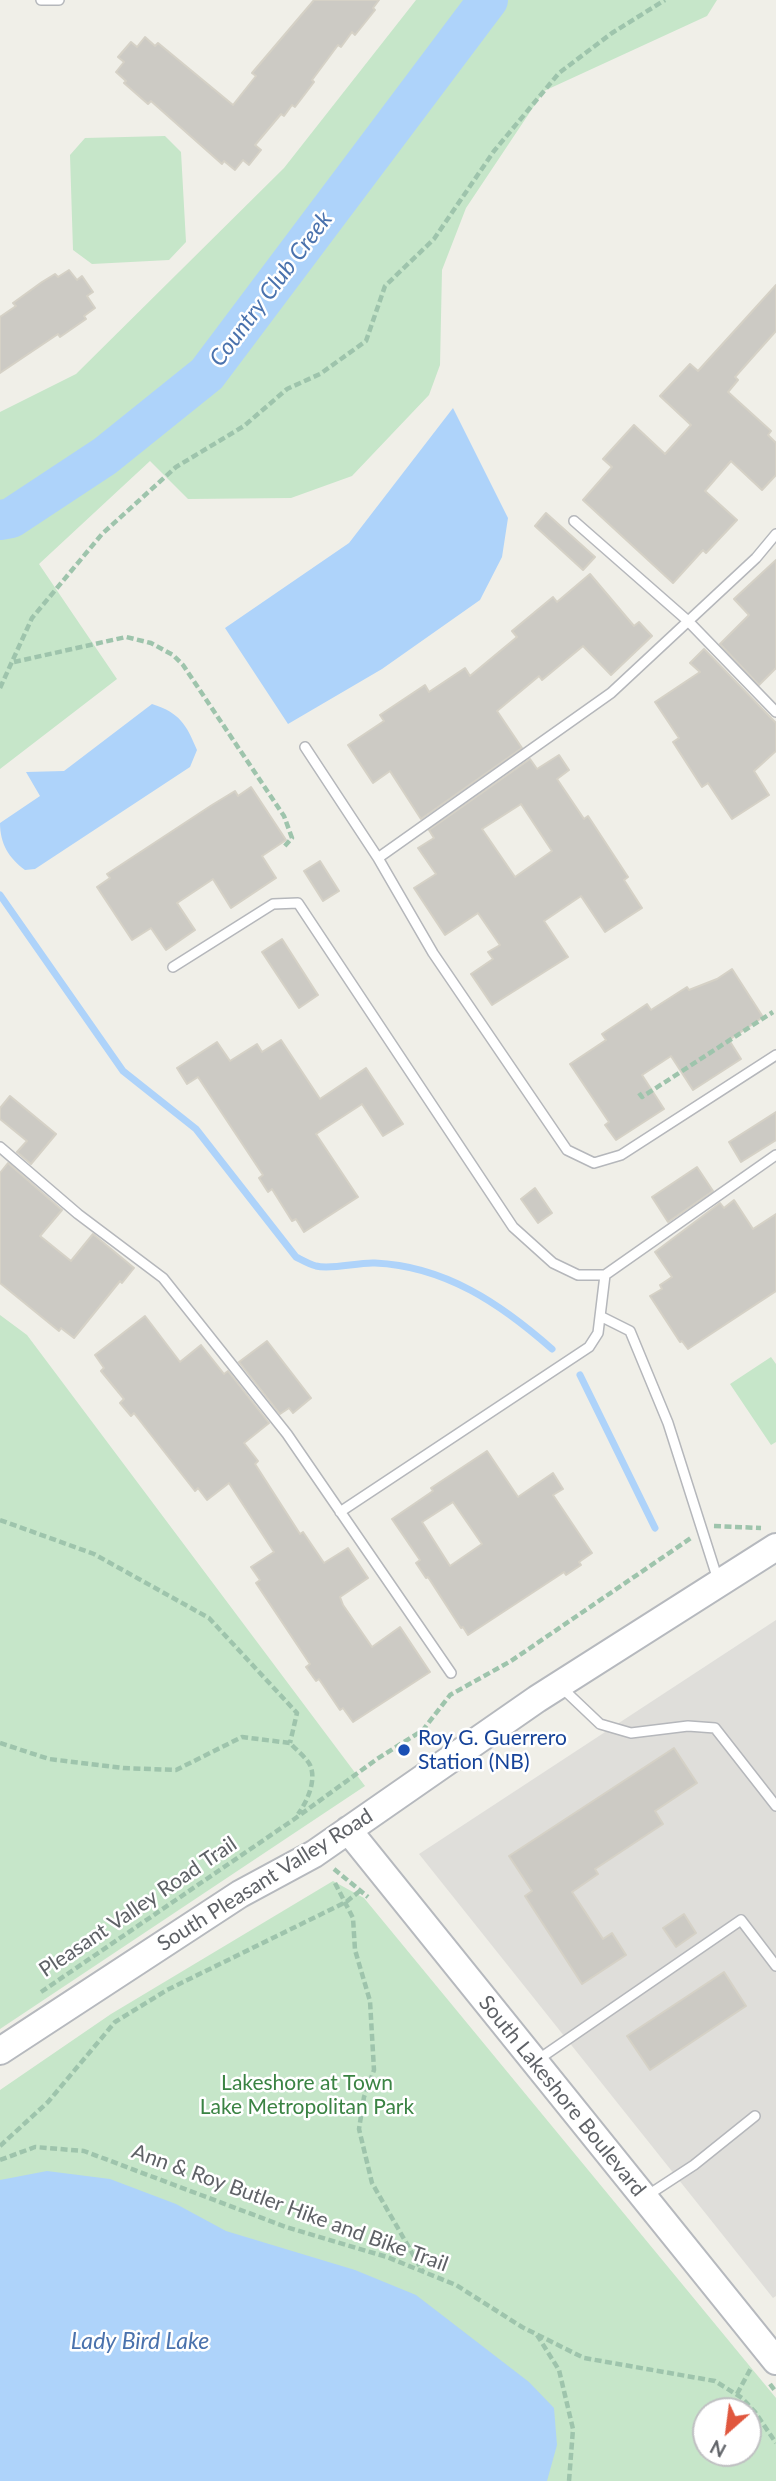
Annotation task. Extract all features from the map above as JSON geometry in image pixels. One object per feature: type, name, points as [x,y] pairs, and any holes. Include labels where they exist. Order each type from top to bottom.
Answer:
[{"type":"main road","name":"South Pleasant Valley Road","points":[[0,2051],[240,1894],[314,1854],[559,1685],[720,1585],[771,1537]]},
{"type":"main road","name":"South Lakeshore Boulevard","points":[[348,1830],[643,2198],[765,2363]]},
{"type":"lane","points":[[41,0],[60,0]]},
{"type":"lane","points":[[574,521],[688,621],[776,712]]},
{"type":"lane","points":[[378,858],[611,694],[756,558],[776,534]]},
{"type":"lane","points":[[305,747],[378,858],[433,953],[567,1150],[594,1163],[621,1155],[776,1055]]},
{"type":"lane","points":[[173,967],[273,904],[298,903],[513,1227],[553,1263],[578,1275],[605,1275],[776,1155]]},
{"type":"lane","points":[[0,1147],[78,1214],[163,1278],[287,1434],[451,1673]]},
{"type":"lane","points":[[340,1512],[589,1347],[598,1333],[602,1317],[605,1275]]},
{"type":"lane","points":[[602,1317],[630,1331],[668,1423],[705,1529],[720,1585]]},
{"type":"lane","points":[[559,1685],[600,1724],[631,1733],[688,1726],[715,1727],[776,1806]]},
{"type":"lane","points":[[534,2062],[741,1920],[776,1966]]},
{"type":"lane","points":[[643,2198],[694,2165],[755,2116]]},
{"type":"path","points":[[0,688],[32,618],[102,534],[176,467],[244,426],[287,389],[320,374],[366,341],[385,286],[434,239],[494,151],[559,73],[612,33],[665,0]]},
{"type":"path","points":[[13,663],[126,637],[151,643],[173,655],[183,665],[284,816],[292,838],[283,848]]},
{"type":"path","points":[[639,1093],[642,1097],[773,1012]]},
{"type":"path","points":[[0,1520],[94,1553],[209,1618],[297,1713],[290,1743]]},
{"type":"path","points":[[705,1529],[726,1525],[771,1537]]},
{"type":"path","name":"Pleasant Valley Road Trail","points":[[34,1997],[293,1820],[377,1759],[423,1730],[456,1690],[511,1661],[705,1529]]},
{"type":"path","points":[[0,1743],[49,1759],[123,1768],[176,1770],[242,1737],[290,1743],[310,1765],[312,1782],[305,1805],[293,1820]]},
{"type":"path","points":[[314,1854],[369,1898]]},
{"type":"path","points":[[335,1883],[353,1918],[355,1950],[370,2001],[374,2070],[364,2097],[359,2129],[372,2183],[424,2272]]},
{"type":"path","points":[[0,2146],[48,2102],[115,2022],[167,1990],[346,1902],[361,1891]]},
{"type":"path","name":"Ann & Roy Butler Hike and Bike Trail","points":[[0,2160],[35,2147],[84,2151],[286,2227],[387,2258],[456,2285],[537,2334],[584,2358],[715,2381],[737,2394],[755,2412],[776,2443]]},
{"type":"path","points":[[537,2334],[559,2370],[573,2429],[569,2481]]},
{"type":"path","points":[[737,2394],[748,2371],[765,2363]]},
{"type":"shaded area","points":[[776,1620],[776,2296],[773,2298],[419,1854]]},
{"type":"green space","points":[[416,0],[717,0],[707,16],[544,91],[466,208],[442,270],[440,365],[429,395],[352,476],[291,498],[188,499],[150,461],[39,564],[117,679],[0,769],[0,412],[76,374],[284,168]]},
{"type":"green space","points":[[165,136],[181,152],[186,242],[169,260],[92,264],[73,250],[70,155],[85,138]]},
{"type":"green space","points":[[0,1315],[27,1335],[365,1786],[0,2029]]},
{"type":"green space","points":[[771,1357],[776,1364],[776,1442],[771,1445],[730,1384]]},
{"type":"green space","name":"Lakeshore at Town Lake Metropolitan Park","points":[[333,1881],[364,1898],[776,2398],[776,2481],[526,2481],[0,2209],[0,2090],[111,2014]]},
{"type":"water","points":[[453,408],[508,518],[502,557],[480,600],[382,669],[288,724],[225,628],[349,543]]},
{"type":"water","points":[[152,704],[169,711],[185,726],[197,750],[190,767],[35,869],[25,870],[14,861],[6,850],[0,823],[40,796],[26,772],[64,771]]},
{"type":"water","name":"Lady Bird Lake","points":[[47,2171],[110,2179],[176,2204],[226,2231],[355,2270],[416,2295],[529,2382],[554,2408],[557,2445],[547,2481],[0,2481],[0,2180]]},
{"type":"building","points":[[314,0],[379,0],[373,8],[375,10],[355,35],[352,32],[341,47],[338,45],[295,107],[292,105],[284,116],[281,114],[255,145],[261,150],[249,165],[243,160],[235,170],[224,161],[222,164],[151,101],[148,104],[124,83],[126,81],[116,72],[124,62],[118,57],[131,42],[137,47],[145,37],[155,46],[158,43],[233,105],[256,76],[252,73]]},
{"type":"building","points":[[69,270],[77,280],[82,276],[93,292],[87,296],[95,308],[84,316],[86,319],[60,337],[58,334],[0,373],[0,317],[16,306],[13,303],[42,282]]},
{"type":"building","points":[[776,285],[776,331],[735,377],[738,380],[728,392],[771,431],[768,435],[776,443],[776,475],[762,490],[731,461],[705,491],[737,520],[706,553],[703,550],[673,583],[583,500],[612,467],[603,459],[634,425],[665,454],[691,425],[660,396],[690,364],[698,371]]},
{"type":"building","points":[[546,513],[595,557],[583,570],[535,526]]},
{"type":"building","points":[[776,560],[776,668],[759,685],[720,644],[749,615],[734,599]]},
{"type":"building","points":[[590,574],[634,626],[639,622],[652,636],[611,675],[583,646],[542,680],[539,676],[497,711],[522,748],[421,819],[390,771],[373,783],[348,745],[384,721],[380,715],[425,685],[429,692],[465,668],[470,676],[517,637],[512,631],[553,597],[557,602]]},
{"type":"building","points":[[704,649],[776,723],[776,751],[754,771],[769,795],[732,819],[708,783],[702,787],[673,742],[679,738],[655,702],[700,672],[690,663]]},
{"type":"building","points":[[559,755],[569,770],[557,779],[584,819],[588,816],[628,877],[624,880],[642,908],[605,932],[581,896],[544,921],[568,957],[492,1005],[471,974],[493,959],[488,952],[500,945],[478,913],[445,935],[414,888],[436,874],[418,848],[434,838],[429,830],[530,759],[537,769]],"holes":[[[521,804],[552,851],[515,877],[482,829]]]},
{"type":"building","points":[[251,787],[286,840],[262,856],[276,878],[231,908],[213,879],[177,903],[195,930],[166,950],[151,928],[132,940],[97,887],[110,878],[107,874],[235,791],[238,796]]},
{"type":"building","points":[[320,861],[339,891],[323,901],[304,871]]},
{"type":"building","points":[[282,939],[318,995],[299,1008],[262,952]]},
{"type":"building","points":[[732,969],[763,1017],[729,1040],[741,1059],[693,1090],[671,1056],[642,1075],[664,1109],[616,1140],[605,1125],[609,1122],[570,1064],[606,1040],[602,1034],[647,1004],[651,1010],[687,987],[689,990],[717,979]]},
{"type":"building","points":[[281,1040],[320,1099],[366,1068],[403,1124],[383,1136],[362,1104],[316,1134],[358,1197],[304,1232],[296,1219],[292,1221],[272,1189],[268,1192],[259,1178],[263,1175],[198,1077],[187,1084],[177,1068],[217,1042],[230,1061],[257,1044],[262,1052]]},
{"type":"building","points":[[10,1096],[56,1134],[31,1164],[17,1152],[27,1141],[0,1119],[0,1108]]},
{"type":"building","points":[[776,1112],[776,1140],[741,1162],[729,1142]]},
{"type":"building","points":[[8,1163],[62,1210],[40,1236],[71,1261],[93,1234],[134,1268],[122,1283],[120,1281],[74,1338],[61,1328],[59,1331],[0,1283],[0,1173]]},
{"type":"building","points":[[697,1167],[713,1191],[668,1222],[652,1197]]},
{"type":"building","points":[[535,1188],[552,1213],[538,1223],[521,1199]]},
{"type":"building","points":[[734,1200],[753,1229],[776,1214],[776,1291],[688,1349],[680,1342],[650,1296],[662,1289],[660,1285],[672,1277],[655,1252],[720,1203],[724,1208]]},
{"type":"building","points":[[145,1316],[180,1362],[201,1345],[224,1374],[228,1371],[269,1423],[244,1443],[258,1461],[255,1464],[300,1534],[303,1532],[324,1563],[348,1548],[368,1578],[340,1597],[343,1605],[372,1647],[400,1627],[430,1672],[353,1722],[306,1667],[310,1664],[256,1583],[260,1580],[251,1567],[274,1552],[229,1483],[207,1500],[198,1488],[195,1491],[134,1413],[131,1416],[120,1403],[124,1399],[101,1371],[104,1368],[95,1355]]},
{"type":"building","points":[[267,1341],[311,1398],[293,1413],[289,1408],[280,1414],[239,1362]]},
{"type":"building","points":[[487,1451],[518,1497],[553,1473],[563,1489],[553,1495],[592,1553],[566,1575],[564,1572],[468,1635],[416,1563],[420,1560],[392,1519],[433,1491],[431,1488]],"holes":[[[453,1502],[482,1544],[450,1566],[422,1522]]]},
{"type":"building","points":[[674,1748],[697,1783],[655,1811],[663,1824],[595,1869],[598,1874],[572,1892],[603,1939],[612,1933],[626,1955],[582,1984],[525,1896],[532,1891],[509,1856]]},
{"type":"building","points":[[684,1914],[696,1933],[676,1947],[663,1928]]},
{"type":"building","points":[[724,1972],[746,2006],[650,2070],[627,2036]]},
{"type":"waterway","name":"Country Club Creek","points":[[0,520],[11,518],[105,456],[207,374],[488,0]]},
{"type":"waterway","points":[[0,895],[123,1071],[196,1129],[296,1257],[322,1267],[375,1263],[425,1271],[471,1290],[513,1317],[552,1349]]},
{"type":"waterway","points":[[580,1375],[655,1528]]},
{"type":"place","name":"Roy G. Guerrero Station (NB)","points":[[404,1750]]}]
